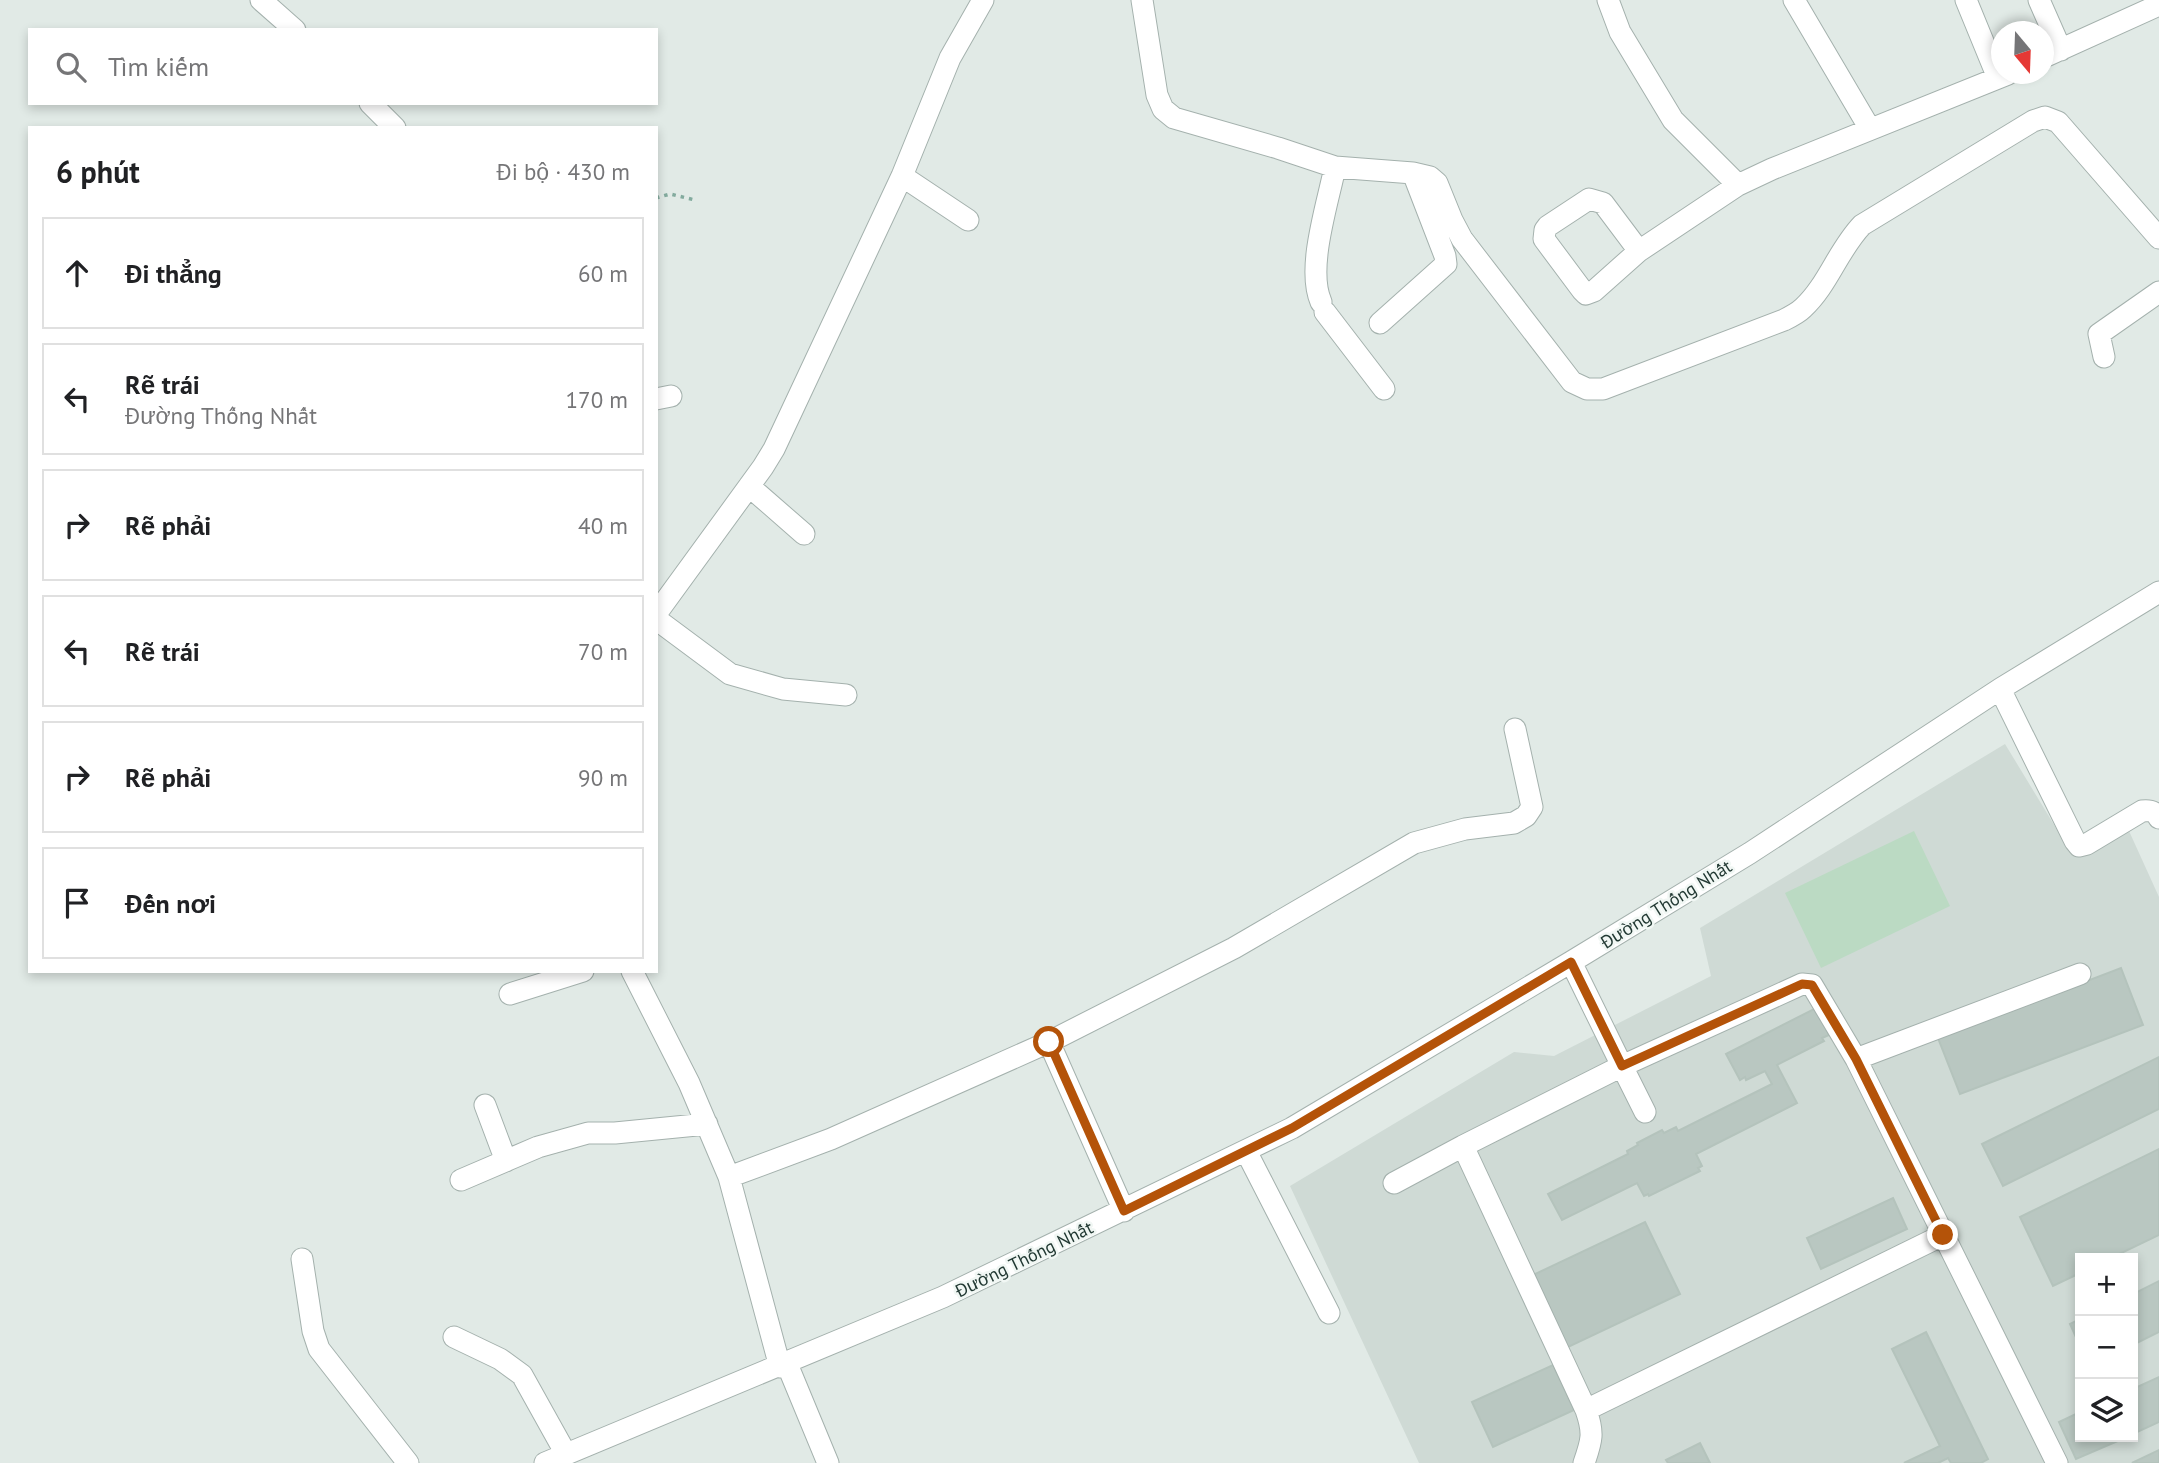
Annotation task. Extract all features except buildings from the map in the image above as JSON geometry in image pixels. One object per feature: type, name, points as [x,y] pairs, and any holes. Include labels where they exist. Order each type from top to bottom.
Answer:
[{"type":"street","points":[[261,0],[293,28]]},
{"type":"street","points":[[658,613],[774,449],[902,176],[950,58],[983,0]]},
{"type":"street","points":[[1142,0],[1157,95],[1163,109],[1174,118],[1335,167],[1413,173],[1430,177],[1437,183],[1452,220],[1476,258],[1572,382],[1587,389],[1603,389],[1784,320],[1801,310],[1814,296],[1849,239],[1862,225],[2033,121],[2045,117],[2058,122],[2159,238]]},
{"type":"street","points":[[1608,0],[1620,32],[1673,120],[1738,185]]},
{"type":"street","points":[[1794,0],[1870,129]]},
{"type":"street","points":[[1966,0],[1991,51]]},
{"type":"street","points":[[2039,0],[2044,21]]},
{"type":"street","points":[[2054,52],[2159,5]]},
{"type":"street","points":[[1639,251],[1604,203],[1597,200],[1589,199],[1545,230],[1544,239],[1586,293],[1594,292],[1639,251],[1738,185],[1991,81]]},
{"type":"street","points":[[372,105],[393,126]]},
{"type":"street","points":[[1335,167],[1315,279],[1323,307],[1384,389]]},
{"type":"street","points":[[1380,323],[1446,264],[1413,173]]},
{"type":"street","points":[[902,176],[968,219]]},
{"type":"street","points":[[2104,357],[2099,334],[2159,292]]},
{"type":"street","points":[[749,486],[804,534]]},
{"type":"street","name":"Đường Thống Nhất","points":[[545,1463],[943,1297],[1292,1128],[1750,853],[2000,689],[2159,592]]},
{"type":"street","points":[[658,618],[730,674],[783,689],[846,695]]},
{"type":"street","points":[[2000,689],[2079,846],[2143,811],[2150,810],[2159,818]]},
{"type":"street","points":[[729,1177],[831,1139],[1049,1042],[1234,947],[1414,843],[1465,829],[1514,823],[1526,816],[1532,807],[1515,729]]},
{"type":"street","points":[[1571,962],[1645,1112]]},
{"type":"street","points":[[509,994],[577,973]]},
{"type":"street","points":[[633,973],[680,1065],[729,1177],[784,1365],[828,1463]]},
{"type":"street","points":[[1856,1059],[2080,974]]},
{"type":"street","points":[[1394,1183],[1622,1066],[1802,984],[1812,985],[1856,1059],[2053,1462]]},
{"type":"street","points":[[1049,1042],[1124,1211]]},
{"type":"street","points":[[485,1105],[506,1161]]},
{"type":"street","points":[[461,1180],[538,1147],[588,1133],[707,1124]]},
{"type":"street","points":[[1463,1146],[1593,1428],[1584,1463]]},
{"type":"street","points":[[1246,1151],[1329,1313]]},
{"type":"street","points":[[1586,1410],[1943,1235]]},
{"type":"street","points":[[302,1259],[313,1331],[319,1349],[408,1463]]},
{"type":"street","points":[[454,1338],[500,1359],[522,1375],[566,1454]]},
{"type":"path","points":[[658,197],[670,194],[695,200]]},
{"type":"shaded area","points":[[2005,744],[2067,846],[2129,831],[2159,897],[2159,1463],[1419,1463],[1290,1186],[1514,1052],[1554,1056],[1711,976],[1700,928]]},
{"type":"green space","points":[[1914,831],[1950,906],[1821,968],[1785,893]]},
{"type":"route","points":[[1049,1042],[1124,1211],[1292,1128],[1571,962],[1622,1066],[1802,984],[1812,985],[1856,1059],[1943,1235]]}]
